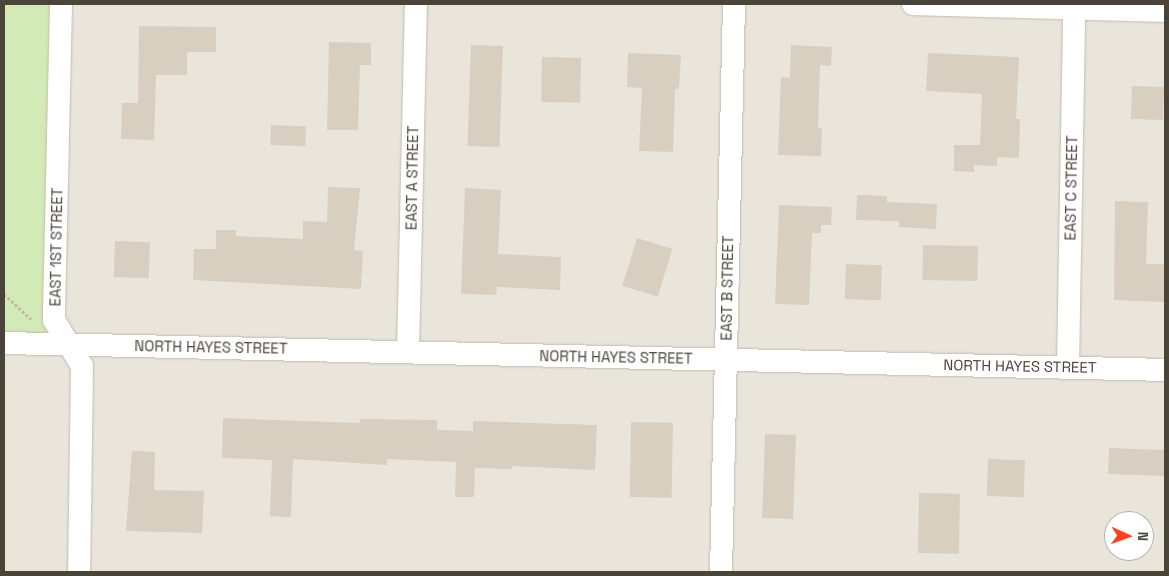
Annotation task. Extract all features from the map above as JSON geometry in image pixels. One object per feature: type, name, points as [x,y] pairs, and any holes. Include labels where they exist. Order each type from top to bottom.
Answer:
[{"type":"street","name":"EAST 1ST STREET","points":[[61,4],[54,320],[66,344],[82,366],[79,572]]},
{"type":"street","name":"EAST A STREET","points":[[408,352],[416,4]]},
{"type":"street","name":"EAST B STREET","points":[[721,572],[734,4]]},
{"type":"street","points":[[913,4],[1165,11]]},
{"type":"street","name":"EAST C STREET","points":[[1068,366],[1074,9]]},
{"type":"street","name":"NORTH HAYES STREET","points":[[4,343],[1068,366],[1165,370]]},
{"type":"shaded area","points":[[4,4],[1165,4],[1165,572],[4,572]]},
{"type":"green space","points":[[4,4],[61,4],[54,320],[66,344],[4,343]]},
{"type":"building","points":[[139,26],[216,27],[216,52],[187,52],[187,75],[156,75],[154,140],[121,139],[122,103],[138,103]]},
{"type":"building","points":[[329,42],[371,43],[371,65],[360,65],[358,130],[327,130]]},
{"type":"building","points":[[471,45],[503,46],[499,147],[467,146]]},
{"type":"building","points":[[791,45],[832,47],[831,66],[820,65],[818,127],[822,128],[821,156],[778,155],[781,77],[790,78]]},
{"type":"building","points":[[628,53],[681,55],[679,89],[675,89],[673,152],[639,151],[642,88],[627,87]]},
{"type":"building","points":[[928,53],[1019,57],[1016,119],[1020,119],[1019,158],[997,157],[997,166],[974,165],[974,172],[954,171],[954,145],[980,145],[982,94],[926,91]]},
{"type":"building","points":[[542,57],[581,58],[580,103],[541,102]]},
{"type":"building","points":[[1132,86],[1164,87],[1163,120],[1131,119]]},
{"type":"building","points":[[271,125],[306,126],[305,146],[270,145]]},
{"type":"building","points":[[328,187],[360,188],[354,250],[363,251],[361,289],[193,280],[194,249],[216,249],[216,230],[236,230],[236,236],[303,239],[303,221],[327,222]]},
{"type":"building","points":[[465,188],[501,190],[498,254],[561,257],[560,290],[497,287],[496,295],[461,294]]},
{"type":"building","points":[[857,195],[887,196],[887,202],[937,204],[936,229],[899,227],[899,221],[856,220]]},
{"type":"building","points":[[1115,201],[1148,202],[1146,264],[1165,264],[1165,302],[1114,300]]},
{"type":"building","points":[[779,205],[832,207],[831,225],[821,225],[821,233],[812,233],[809,305],[775,304]]},
{"type":"building","points":[[637,238],[672,249],[658,297],[622,286]]},
{"type":"building","points":[[115,241],[150,242],[149,278],[114,277]]},
{"type":"building","points":[[923,245],[978,246],[977,281],[922,280]]},
{"type":"building","points":[[846,264],[882,265],[881,300],[845,299]]},
{"type":"building","points":[[223,418],[360,423],[360,419],[437,420],[437,430],[473,431],[473,421],[597,425],[595,470],[512,466],[512,469],[475,468],[474,497],[455,497],[456,462],[387,459],[387,465],[293,459],[291,517],[270,516],[272,460],[222,458]]},
{"type":"building","points":[[631,422],[673,423],[672,498],[630,497]]},
{"type":"building","points":[[765,434],[796,435],[793,519],[762,518]]},
{"type":"building","points":[[1109,448],[1165,450],[1164,476],[1108,474]]},
{"type":"building","points":[[132,451],[155,452],[154,490],[204,491],[202,533],[126,531]]},
{"type":"building","points":[[988,459],[1025,460],[1024,497],[987,496]]},
{"type":"building","points":[[919,493],[960,494],[959,554],[918,553]]}]
